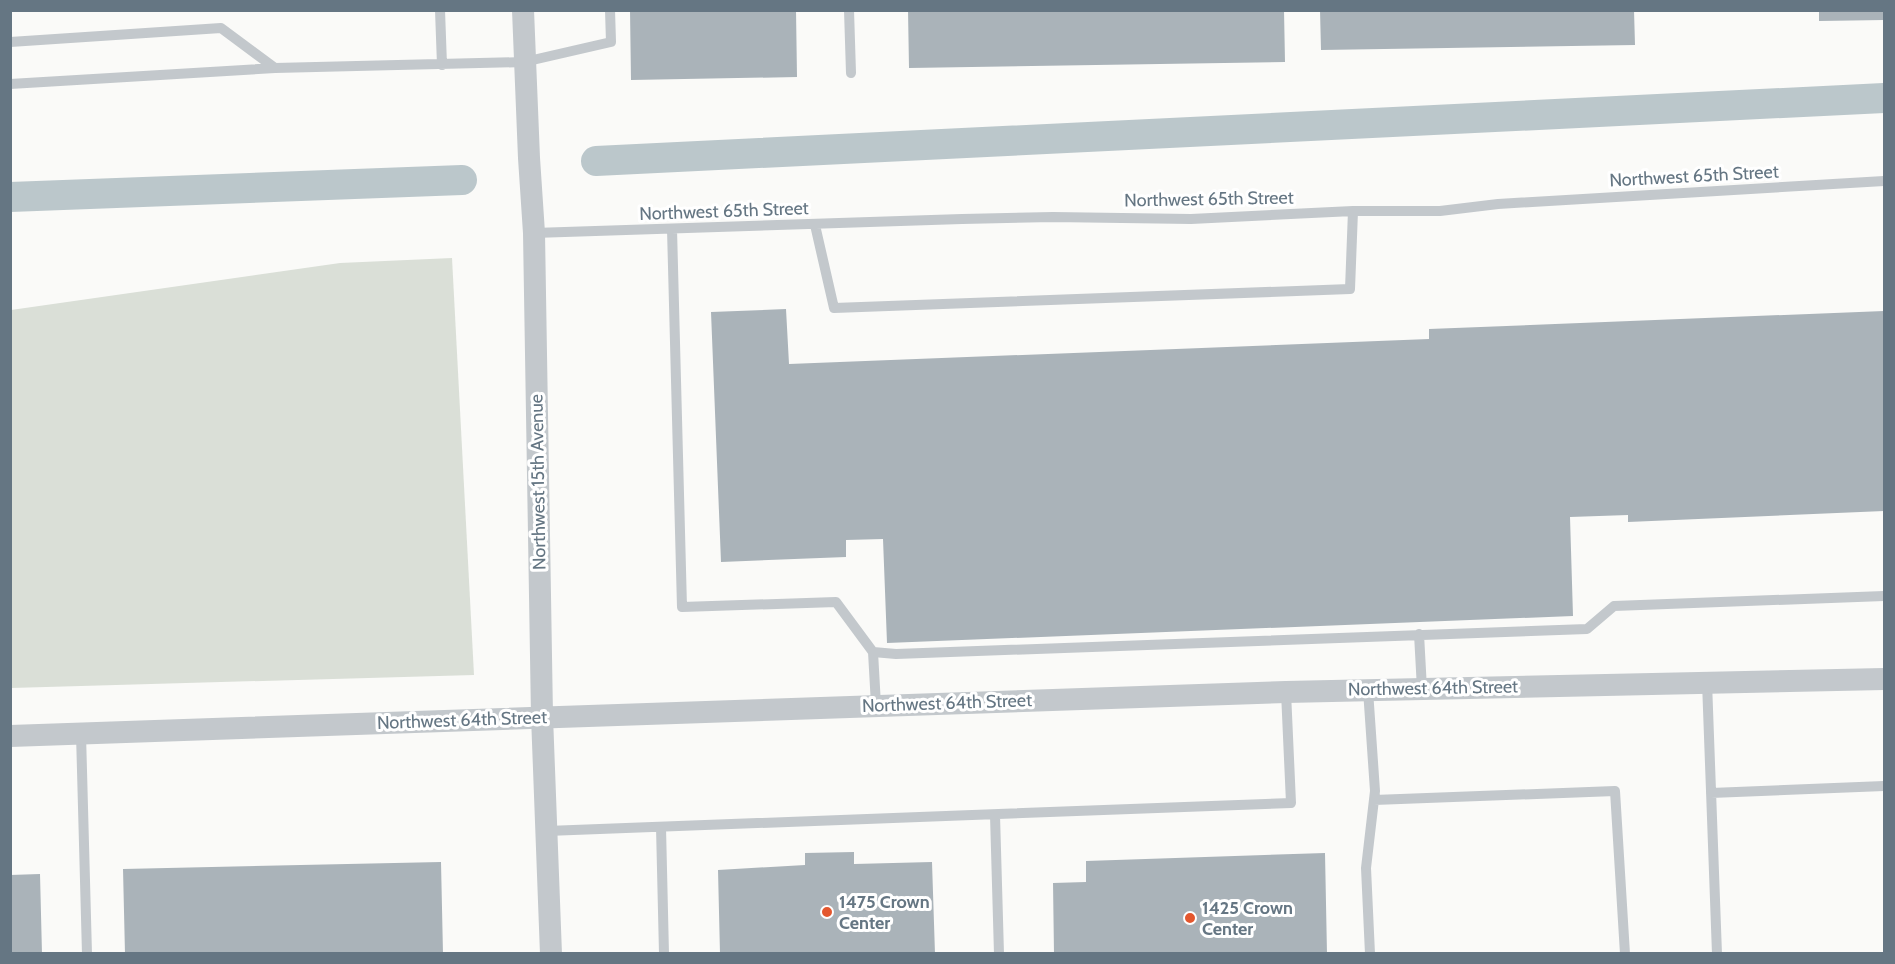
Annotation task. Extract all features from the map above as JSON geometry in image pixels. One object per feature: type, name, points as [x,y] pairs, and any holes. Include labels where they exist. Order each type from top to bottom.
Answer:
[{"type":"street","name":"Northwest 15th Avenue","points":[[523,10],[534,233],[542,716],[551,954]]},
{"type":"street","name":"Northwest 64th Street","points":[[10,736],[1286,692],[1884,679]]},
{"type":"lane","points":[[440,10],[442,65]]},
{"type":"lane","points":[[10,84],[275,68],[524,62],[611,42],[610,10]]},
{"type":"lane","points":[[849,10],[851,73]]},
{"type":"lane","points":[[10,42],[221,28],[275,68]]},
{"type":"lane","name":"Northwest 65th Street","points":[[534,233],[1042,217],[1191,219],[1353,211],[1440,211],[1498,204],[1884,181]]},
{"type":"lane","points":[[814,225],[834,308],[1350,289],[1353,211]]},
{"type":"lane","points":[[672,229],[682,607],[836,602],[873,652],[876,705]]},
{"type":"lane","points":[[873,652],[897,654],[1587,629],[1614,606],[1884,596]]},
{"type":"lane","points":[[1419,634],[1422,689]]},
{"type":"lane","points":[[1707,682],[1717,954]]},
{"type":"lane","points":[[1368,690],[1375,790],[1366,868],[1370,954]]},
{"type":"lane","points":[[547,831],[1291,802],[1286,692]]},
{"type":"lane","points":[[81,734],[87,954]]},
{"type":"lane","points":[[1711,793],[1884,786]]},
{"type":"lane","points":[[1374,800],[1616,790],[1625,954]]},
{"type":"lane","points":[[995,814],[999,954]]},
{"type":"lane","points":[[661,826],[664,954]]},
{"type":"shaded area","points":[[452,258],[474,675],[11,688],[11,310],[340,263]]},
{"type":"building","points":[[630,10],[796,10],[797,77],[631,80]]},
{"type":"building","points":[[908,10],[1284,10],[1285,62],[909,68]]},
{"type":"building","points":[[1320,10],[1634,10],[1635,45],[1321,50]]},
{"type":"building","points":[[1819,10],[1884,10],[1884,20],[1819,21]]},
{"type":"building","points":[[786,309],[789,364],[1429,339],[1429,329],[1884,311],[1884,511],[1628,522],[1628,515],[1570,517],[1573,616],[887,643],[883,539],[846,540],[846,557],[721,562],[711,312]]},
{"type":"building","name":"1475 Crown Center","points":[[854,852],[854,864],[932,862],[935,954],[720,954],[718,870],[805,865],[805,853]]},
{"type":"building","name":"1425 Crown Center","points":[[1325,853],[1327,954],[1054,954],[1053,883],[1086,882],[1086,861]]},
{"type":"building","points":[[441,862],[443,954],[125,954],[123,869]]},
{"type":"building","points":[[40,874],[42,954],[10,954],[10,875]]},
{"type":"waterway","points":[[596,161],[1884,98]]},
{"type":"waterway","points":[[10,197],[462,180]]},
{"type":"place","name":"1475 Crown Center","points":[[827,912]]},
{"type":"place","name":"1425 Crown Center","points":[[1190,918]]}]
